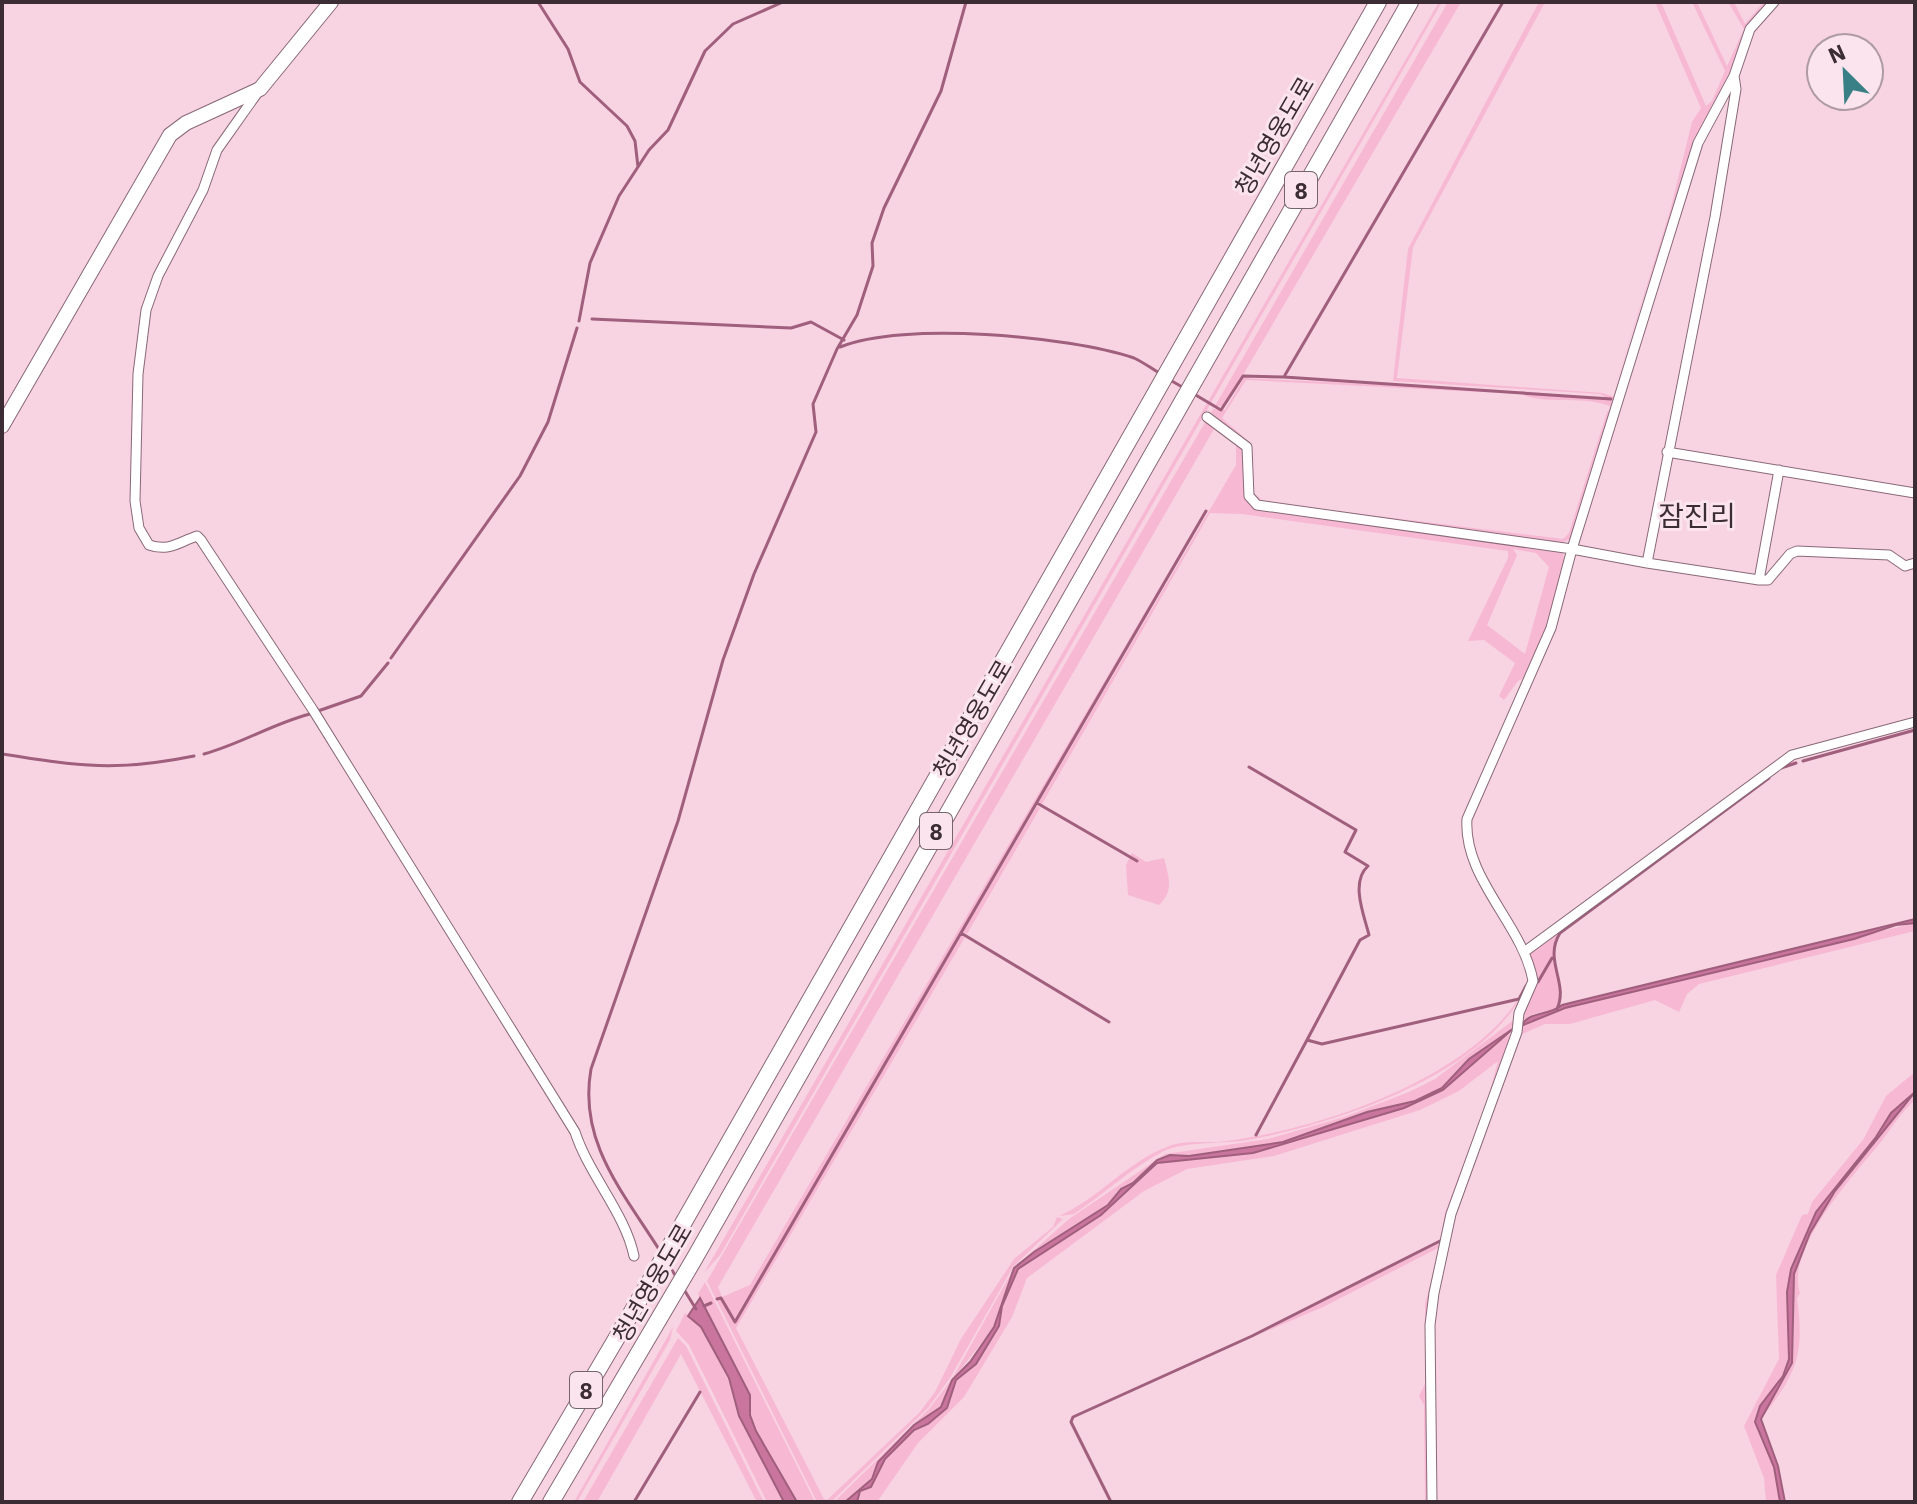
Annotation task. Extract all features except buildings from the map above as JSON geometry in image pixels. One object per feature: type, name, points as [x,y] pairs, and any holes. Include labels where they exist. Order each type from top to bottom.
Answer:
[{"type":"highway","name":"청년영웅도로","points":[[520,1502],[678,1233],[1378,2]]},
{"type":"highway","name":"청년영웅도로","points":[[551,1502],[693,1261],[1180,400],[1410,2]]},
{"type":"main road","points":[[2,426],[170,135],[186,123],[260,89],[331,2]]},
{"type":"street","points":[[1432,1502],[1430,1325],[1434,1293],[1451,1214],[1533,981],[1524,952],[1472,854],[1466,835],[1467,819],[1551,628],[1572,549],[1698,143],[1734,76],[1750,29],[1774,2]]},
{"type":"street","points":[[1647,563],[1715,217],[1736,89],[1734,76]]},
{"type":"street","points":[[260,89],[217,150],[203,190],[158,276],[146,310],[138,374],[135,501],[139,528],[149,545],[161,548],[171,548],[192,537],[201,540],[313,710],[575,1132],[593,1176],[627,1233],[634,1256]]},
{"type":"street","points":[[1207,417],[1247,447],[1249,496],[1257,505],[1572,549],[1759,580],[1768,580],[1790,554],[1797,551],[1889,555],[1905,566],[1915,563]]},
{"type":"street","points":[[1667,452],[1915,493]]},
{"type":"street","points":[[1759,580],[1779,470]]},
{"type":"street","points":[[1524,952],[1792,755],[1915,722]]},
{"type":"shaded area","points":[[1439,2],[1442,2],[720,1255],[704,1273]]},
{"type":"shaded area","points":[[1448,2],[1461,2],[1243,375],[1224,406],[1215,406]]},
{"type":"shaded area","points":[[1539,2],[1544,4],[1413,247],[1397,378],[1602,393],[1615,397],[1612,407],[1590,401],[1543,399],[1521,394],[1246,380],[1222,418],[1250,443],[1252,491],[1246,441],[1209,417],[1213,409],[1225,410],[1244,378],[1534,392],[1611,400],[1600,394],[1393,381],[1408,249]]},
{"type":"shaded area","points":[[1655,2],[1661,2],[1706,106],[1712,101],[1725,71],[1692,2],[1697,2],[1727,66],[1744,29],[1728,2],[1734,2],[1745,24],[1764,2],[1770,2],[1761,10],[1690,152],[1614,391],[1670,211],[1692,122],[1701,108]]},
{"type":"shaded area","points":[[1612,407],[1571,539],[1555,545],[1261,503],[1253,492],[1264,502],[1563,539],[1569,533],[1607,412]]},
{"type":"shaded area","points":[[1207,419],[1244,449],[1246,497],[1255,507],[1563,553],[1562,585],[1552,616],[1526,677],[1518,681],[1504,700],[1499,696],[1515,663],[1484,640],[1468,641],[1508,558],[1508,551],[1242,514],[1210,513],[1042,804],[1039,802],[1236,465],[1236,445],[1214,429],[718,1287],[722,1297],[716,1300],[707,1281]],"holes":[[[1513,549],[1536,553],[1549,567],[1525,654],[1487,625],[1517,555]]]},
{"type":"shaded area","points":[[1205,510],[735,1320],[722,1297],[750,1285]]},
{"type":"shaded area","points":[[1790,759],[1796,762],[1775,771],[1559,933],[1553,952],[1559,990],[1556,1010],[1533,1014],[1521,1021],[1536,981],[1528,952]]},
{"type":"shaded area","points":[[1037,806],[1040,808],[967,934],[963,932]]},
{"type":"shaded area","points":[[1132,853],[1146,862],[1164,858],[1168,889],[1159,905],[1128,895],[1126,865]]},
{"type":"shaded area","points":[[1915,919],[1915,923],[1896,925],[1854,939],[1565,1008],[1521,1026],[1534,1015],[1562,1005]]},
{"type":"shaded area","points":[[1915,923],[1915,931],[1699,984],[1687,994],[1679,1012],[1655,1000],[1570,1024],[1545,1024],[1520,1035],[1521,1026],[1565,1008]]},
{"type":"shaded area","points":[[961,935],[965,937],[736,1328],[824,1499],[827,1500],[919,1413],[935,1392],[961,1339],[1014,1259],[1053,1227],[1057,1217],[1063,1219],[1013,1267],[950,1378],[928,1408],[831,1502],[817,1502],[716,1300],[721,1299],[735,1323]]},
{"type":"shaded area","points":[[1527,985],[1508,1017],[1480,1044],[1445,1069],[1407,1090],[1366,1107],[1284,1132],[1164,1151],[1074,1214],[1059,1216],[1087,1200],[1139,1162],[1167,1147],[1182,1143],[1219,1142],[1308,1124],[1396,1092],[1437,1071],[1474,1046],[1504,1017]]},
{"type":"shaded area","points":[[1515,1019],[1514,1028],[1469,1059],[1442,1088],[1415,1101],[1367,1112],[1283,1142],[1189,1156],[1170,1155],[1151,1165],[1133,1183],[1121,1189],[1108,1205],[1014,1268],[1069,1219],[1165,1154],[1268,1139],[1344,1117],[1409,1092],[1435,1079]]},
{"type":"shaded area","points":[[1514,1028],[1443,1090],[1404,1108],[1253,1153],[1157,1163],[1101,1215],[1018,1269],[1002,1306],[999,1326],[976,1364],[956,1380],[947,1408],[928,1424],[914,1430],[885,1459],[871,1487],[860,1491],[857,1502],[845,1502],[872,1479],[878,1462],[914,1425],[941,1407],[952,1380],[970,1362],[994,1327],[1014,1268],[1108,1205],[1121,1189],[1133,1183],[1157,1160],[1170,1155],[1189,1156],[1283,1142],[1367,1112],[1415,1101],[1442,1088],[1469,1059]]},
{"type":"shaded area","points":[[1513,1032],[1431,1292],[1429,1502],[1425,1501],[1424,1405],[1419,1396],[1425,1384],[1425,1304],[1440,1247],[1323,1307],[1253,1337],[1440,1243],[1445,1213],[1489,1095],[1498,1061],[1459,1091],[1420,1110],[1274,1156],[1187,1169],[1144,1191],[1027,1278],[1012,1317],[964,1397],[918,1443],[877,1502],[857,1502],[860,1491],[871,1487],[885,1459],[914,1430],[944,1411],[956,1380],[973,1367],[999,1326],[1002,1306],[1018,1269],[1101,1215],[1157,1163],[1253,1153],[1404,1108],[1443,1090],[1479,1055]]},
{"type":"shaded area","points":[[1915,1072],[1915,1092],[1891,1113],[1876,1137],[1816,1211],[1791,1269],[1787,1292],[1789,1359],[1783,1376],[1764,1400],[1757,1430],[1774,1467],[1780,1502],[1766,1502],[1764,1478],[1744,1426],[1779,1359],[1776,1275],[1802,1215],[1808,1214],[1812,1202],[1863,1140],[1886,1096]]},
{"type":"shaded area","points":[[1915,1092],[1835,1191],[1810,1233],[1794,1274],[1792,1363],[1761,1419],[1778,1466],[1785,1502],[1780,1502],[1774,1467],[1755,1422],[1760,1406],[1783,1376],[1789,1359],[1787,1292],[1791,1269],[1816,1212],[1876,1137],[1891,1113]]},
{"type":"shaded area","points":[[1915,1095],[1915,1100],[1839,1193],[1812,1235],[1798,1275],[1800,1335],[1795,1363],[1783,1389],[1761,1419],[1792,1362],[1794,1274],[1818,1215],[1886,1127]]},
{"type":"shaded area","points":[[1014,1268],[994,1327],[957,1374],[941,1407],[914,1425],[879,1461],[872,1479],[845,1502],[834,1502],[929,1409],[952,1379]]},
{"type":"shaded area","points":[[705,1282],[815,1502],[797,1502],[756,1431],[750,1415],[750,1395],[698,1294]]},
{"type":"shaded area","points":[[700,1298],[750,1395],[750,1415],[756,1431],[797,1502],[784,1502],[739,1416],[729,1378],[701,1327],[688,1316]]},
{"type":"shaded area","points":[[685,1313],[701,1326],[729,1378],[740,1417],[784,1502],[767,1502],[689,1345],[676,1331]]},
{"type":"shaded area","points":[[673,1327],[670,1340],[577,1502],[574,1502]]},
{"type":"shaded area","points":[[678,1338],[686,1346],[764,1502],[757,1502],[681,1354],[597,1502],[583,1502]]},
{"type":"waterway","points":[[538,2],[568,49],[580,82],[627,126],[635,141],[638,167]]},
{"type":"waterway","points":[[579,321],[590,263],[619,196],[649,150],[668,130],[705,51],[733,24],[783,2]]},
{"type":"waterway","points":[[660,1251],[618,1187],[597,1143],[591,1120],[591,1069],[678,821],[723,660],[754,574],[816,432],[813,404],[837,349],[857,315],[873,266],[872,243],[884,208],[941,91],[966,2]]},
{"type":"waterway","points":[[1285,375],[1503,2]]},
{"type":"waterway","points":[[592,319],[791,328],[811,322],[844,340]]},
{"type":"waterway","points":[[391,658],[520,476],[548,422],[577,328]]},
{"type":"waterway","points":[[840,347],[868,339],[903,335],[986,334],[1105,350],[1134,358],[1161,374]]},
{"type":"waterway","points":[[1194,394],[1221,410],[1243,376],[1611,399]]},
{"type":"waterway","points":[[1170,380],[1184,388]]},
{"type":"waterway","points":[[717,1299],[721,1298],[735,1322],[1206,511]]},
{"type":"waterway","points":[[318,711],[361,696],[388,663]]},
{"type":"waterway","points":[[204,754],[310,714]]},
{"type":"waterway","points":[[1803,761],[1915,730]]},
{"type":"waterway","points":[[2,754],[98,766],[142,764],[194,756]]},
{"type":"waterway","points":[[1781,768],[1796,763]]},
{"type":"waterway","points":[[1249,767],[1356,830],[1345,852],[1368,866],[1359,890],[1369,935],[1360,940],[1307,1040]]},
{"type":"waterway","points":[[1557,1009],[1560,990],[1554,953],[1560,933],[1769,778]]},
{"type":"waterway","points":[[1037,803],[1137,861]]},
{"type":"waterway","points":[[961,933],[1109,1022]]},
{"type":"waterway","points":[[1538,982],[1552,958]]},
{"type":"waterway","points":[[1256,1135],[1307,1040],[1322,1044],[1519,999],[1526,986]]},
{"type":"waterway","points":[[1111,1502],[1071,1422],[1073,1417],[1252,1336],[1440,1241]]},
{"type":"waterway","points":[[668,1264],[677,1278]]},
{"type":"waterway","points":[[683,1288],[696,1309]]},
{"type":"waterway","points":[[704,1306],[711,1303]]},
{"type":"waterway","points":[[634,1502],[700,1392]]},
{"type":"district","name":"잠진리","points":[[1697,515]]}]
